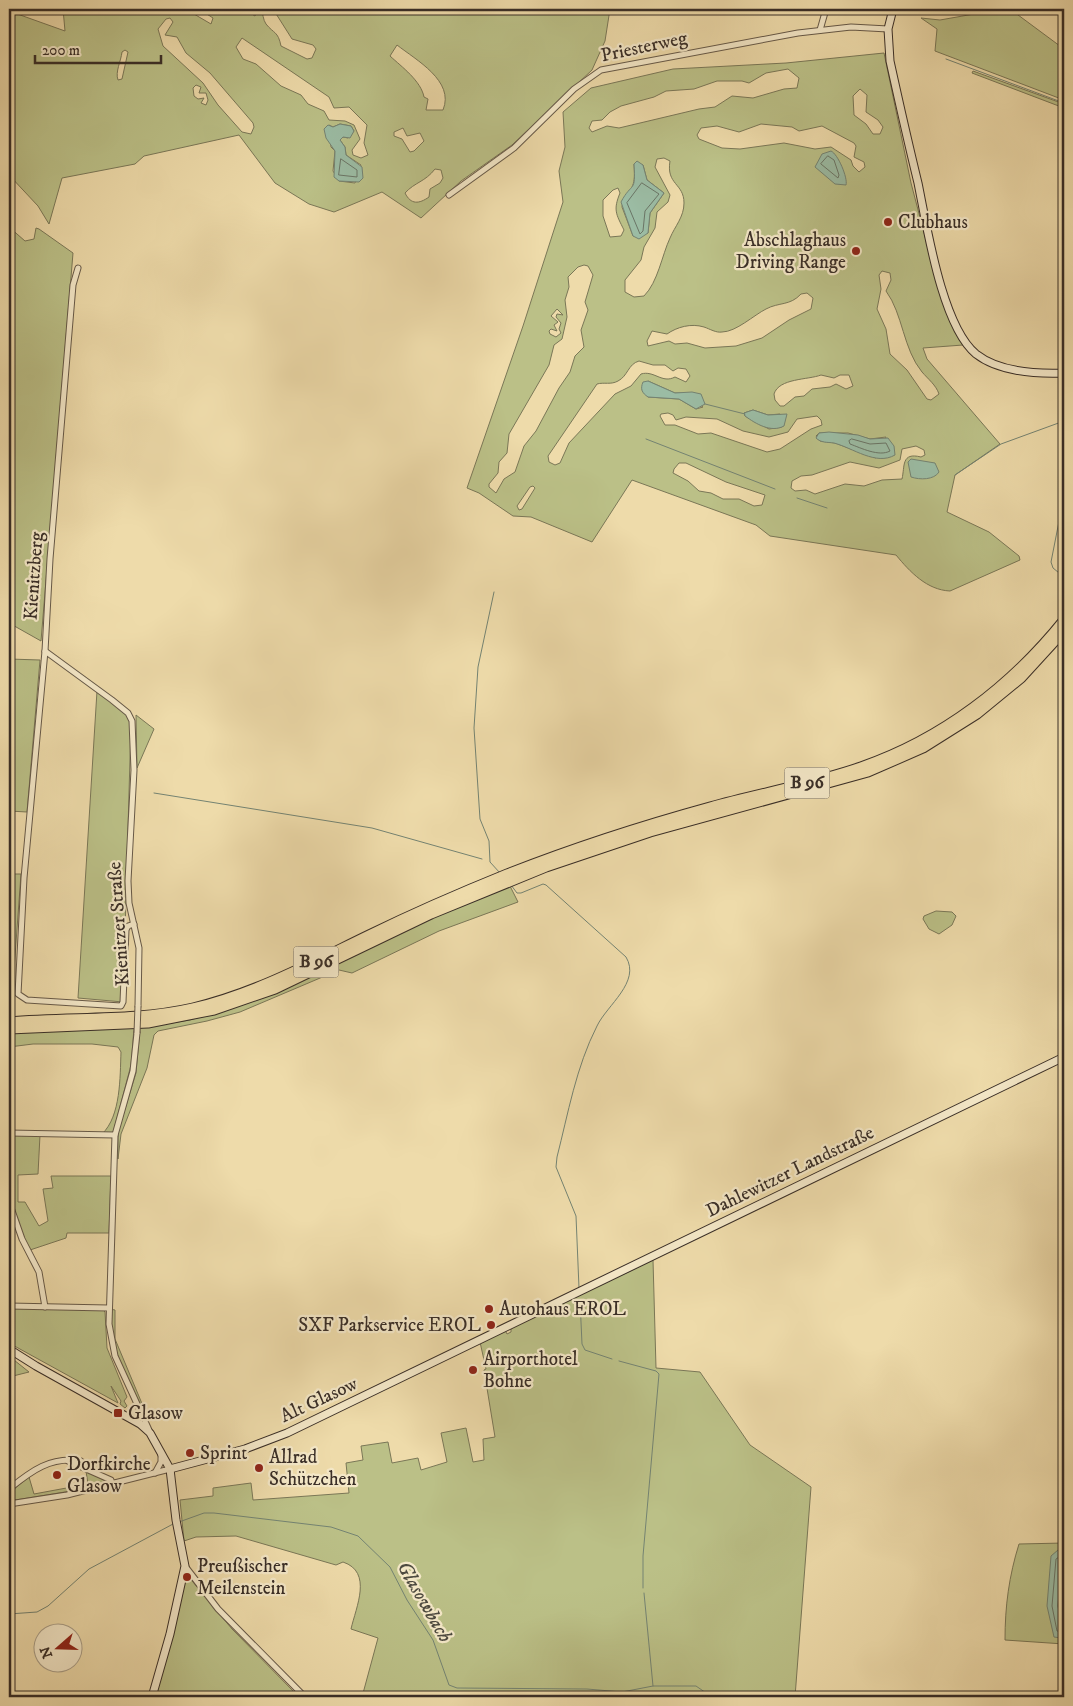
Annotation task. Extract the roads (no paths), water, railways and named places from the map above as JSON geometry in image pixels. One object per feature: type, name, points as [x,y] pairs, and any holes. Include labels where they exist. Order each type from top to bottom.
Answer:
[{"type":"highway","name":"B 96","points":[[9,1022],[149,1016],[217,1002],[272,982],[424,909],[646,826],[842,773],[896,753],[941,730],[987,698],[1036,653],[1064,620]]},
{"type":"highway","name":"B 96","points":[[512,876],[650,832],[835,782],[899,759],[943,737],[986,708],[1021,678],[1064,631]]},
{"type":"highway","name":"B 96","points":[[9,1029],[148,1023],[214,1010],[275,989],[500,881]]},
{"type":"street","points":[[820,30],[826,9]]},
{"type":"street","points":[[893,9],[888,29],[888,48],[939,277],[961,335],[976,354],[996,364],[1035,372],[1064,373]]},
{"type":"street","name":"Priesterweg","points":[[449,195],[514,148],[574,89],[601,70],[787,34],[866,26],[888,29]]},
{"type":"street","name":"Kienitzberg","points":[[78,268],[73,285],[62,413],[50,559],[45,652],[24,878],[18,994],[27,1000],[121,1006],[123,1002],[126,930],[128,926],[134,924]]},
{"type":"street","name":"Kienitzer Straße","points":[[45,652],[112,700],[128,713],[132,721],[134,770],[128,882],[129,903],[140,956],[137,1033],[133,1071],[116,1135],[108,1308],[111,1347],[138,1411],[150,1433]]},
{"type":"street","name":"Dahlewitzer Landstraße","points":[[529,1316],[1064,1057]]},
{"type":"street","points":[[9,1133],[116,1135]]},
{"type":"street","points":[[9,1202],[22,1240],[40,1272],[45,1308]]},
{"type":"street","points":[[9,1306],[108,1308]]},
{"type":"street","name":"Alt Glasow","points":[[9,1504],[67,1495],[245,1449],[285,1434],[529,1316]]},
{"type":"street","points":[[9,1348],[36,1366],[130,1417],[150,1433],[170,1469],[176,1524],[185,1566],[170,1634],[152,1697]]},
{"type":"street","points":[[130,1417],[138,1411]]},
{"type":"street","points":[[155,1472],[160,1462],[161,1450]]},
{"type":"street","points":[[9,1489],[28,1474],[50,1462],[68,1461],[81,1461],[87,1469],[111,1480],[112,1484]]},
{"type":"street","points":[[185,1566],[218,1610],[305,1697]]},
{"type":"water","points":[[340,124],[351,126],[354,131],[350,138],[343,137],[340,140],[345,147],[346,155],[362,167],[363,178],[359,182],[339,181],[334,177],[335,151],[326,138],[324,129],[328,125],[333,127]]},
{"type":"water","points":[[831,151],[837,157],[842,167],[846,185],[835,184],[815,167],[822,154]]},
{"type":"water","points":[[637,161],[643,165],[647,180],[664,193],[650,213],[648,233],[639,239],[633,236],[621,202],[634,184],[634,164]]},
{"type":"water","points":[[648,381],[675,393],[692,392],[701,394],[705,404],[696,409],[679,399],[648,397],[643,392],[642,387],[643,382]]},
{"type":"water","points":[[753,410],[768,415],[787,414],[784,426],[774,429],[759,425],[745,416],[744,413]]},
{"type":"water","points":[[829,432],[858,435],[870,439],[888,438],[894,446],[895,455],[888,458],[872,457],[841,445],[822,442],[816,438],[819,433]]},
{"type":"water","points":[[911,459],[935,463],[939,472],[934,477],[926,479],[911,477],[908,462]]},
{"type":"water","points":[[1058,1550],[1064,1553],[1064,1634],[1061,1638],[1054,1637],[1047,1606],[1051,1556]]},
{"type":"waterway","points":[[946,59],[1064,103]]},
{"type":"waterway","points":[[705,404],[745,414]]},
{"type":"waterway","points":[[955,475],[1001,444],[1064,421]]},
{"type":"waterway","points":[[646,439],[775,489]]},
{"type":"waterway","points":[[1064,496],[1051,562],[1053,568],[1064,577]]},
{"type":"waterway","points":[[797,498],[827,508]]},
{"type":"waterway","points":[[494,592],[478,667],[474,728],[480,819],[489,841],[490,862],[500,873]]},
{"type":"waterway","points":[[154,793],[372,828],[482,859]]},
{"type":"waterway","points":[[511,885],[517,893],[543,884],[546,885],[626,957],[629,966],[626,984],[597,1026],[583,1058],[557,1157],[556,1167],[576,1216],[579,1288]]},
{"type":"waterway","points":[[580,1300],[582,1344],[585,1350],[612,1359]]},
{"type":"waterway","points":[[619,1361],[656,1371],[659,1374],[643,1556],[643,1588]]},
{"type":"waterway","name":"Glasowbach","points":[[179,1522],[204,1513],[214,1513],[331,1527],[358,1536],[390,1567],[407,1600],[433,1640],[449,1685],[457,1688],[587,1689],[622,1692],[653,1686],[696,1686],[712,1697]]},
{"type":"waterway","name":"Glasowbach","points":[[9,1614],[37,1612],[48,1606],[89,1569],[173,1524]]},
{"type":"waterway","points":[[644,1593],[653,1686]]},
{"type":"place","name":"Clubhaus","points":[[888,222]]},
{"type":"place","name":"Abschlaghaus Driving Range","points":[[856,251]]},
{"type":"place","name":"Autohaus EROL","points":[[489,1309]]},
{"type":"place","name":"SXF Parkservice EROL","points":[[491,1325]]},
{"type":"place","name":"Airporthotel Bohne","points":[[473,1370]]},
{"type":"place","name":"Glasow","points":[[118,1413]]},
{"type":"place","name":"Sprint","points":[[190,1453]]},
{"type":"place","name":"Allrad Schützchen","points":[[259,1468]]},
{"type":"place","name":"Dorfkirche Glasow","points":[[57,1475]]},
{"type":"place","name":"Preußischer Meilenstein","points":[[187,1577]]}]
